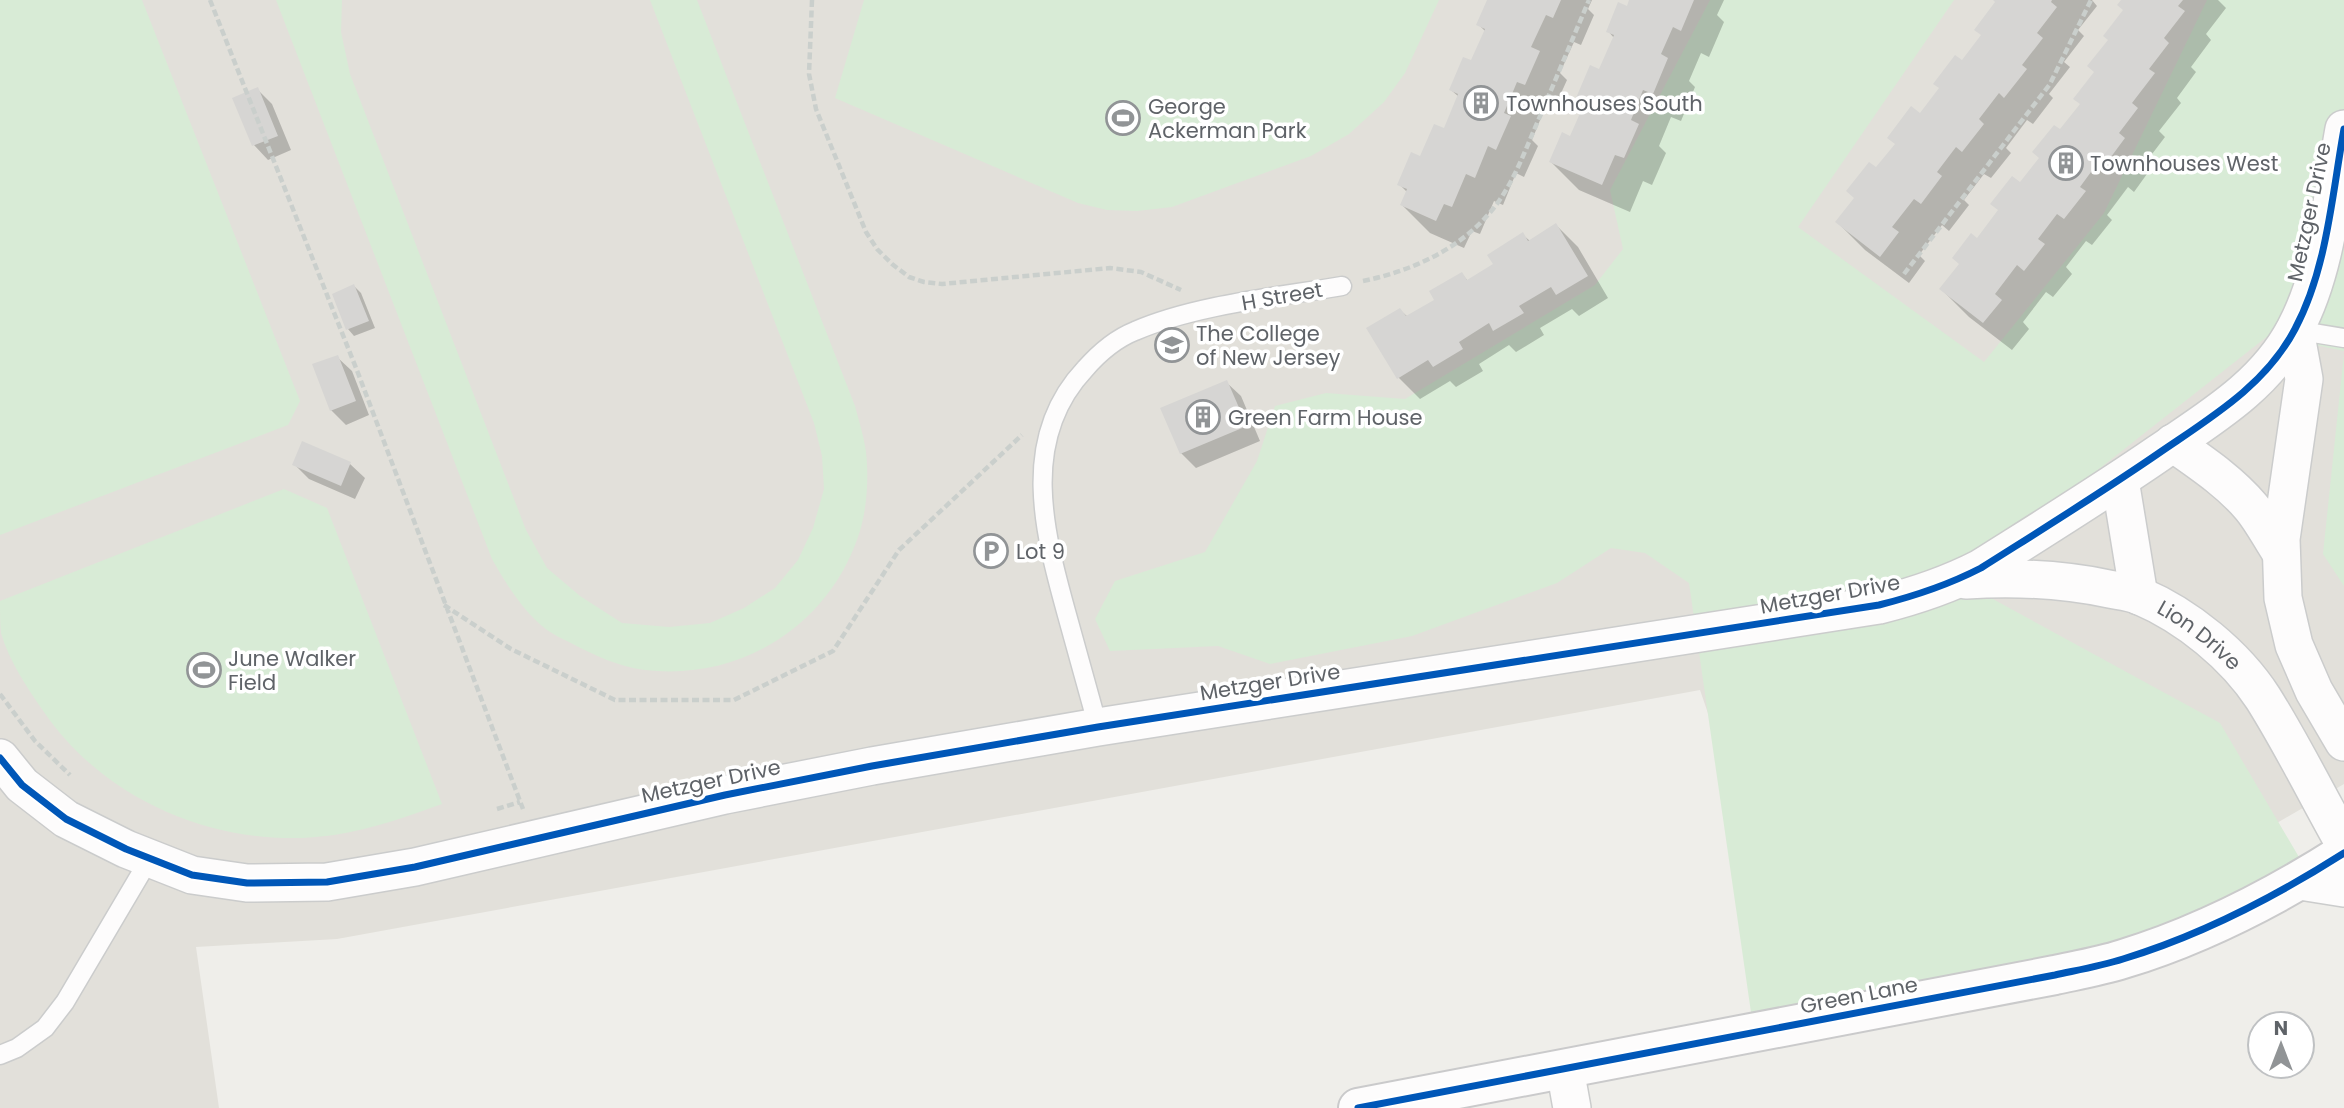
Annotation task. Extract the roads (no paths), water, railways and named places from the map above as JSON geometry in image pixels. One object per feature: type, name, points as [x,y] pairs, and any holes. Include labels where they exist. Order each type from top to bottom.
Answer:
[{"type":"street","name":"Metzger Drive","points":[[0,758],[22,785],[65,820],[126,849],[191,875],[247,883],[327,882],[415,867],[724,795],[873,766],[1098,727],[1879,605],[1914,597],[1981,568],[2120,480],[2234,401],[2276,360],[2295,330],[2311,294],[2326,235],[2344,129]]},
{"type":"street","points":[[2295,330],[2304,379],[2281,553],[2283,598],[2294,645],[2314,691],[2344,743]]},
{"type":"street","points":[[2174,443],[2207,467],[2252,508],[2281,553]]},
{"type":"street","points":[[2120,480],[2139,596]]},
{"type":"street","name":"Lion Drive","points":[[1958,580],[2008,578],[2082,583],[2139,596],[2174,614],[2208,638],[2236,664],[2262,696],[2344,843]]},
{"type":"street","name":"Green Lane","points":[[1358,1108],[2055,975],[2120,960],[2212,926],[2300,881],[2344,853]]},
{"type":"street","points":[[2300,881],[2344,888]]},
{"type":"street","points":[[1565,1069],[1572,1108]]},
{"type":"lane","name":"H Street","points":[[1098,727],[1046,537],[1042,474],[1046,444],[1056,409],[1076,378],[1102,350],[1134,331],[1208,309],[1342,285]]},
{"type":"lane","points":[[2295,330],[2344,338]]},
{"type":"lane","points":[[0,1055],[18,1048],[45,1028],[65,1002],[150,858]]},
{"type":"place","name":"Townhouses South","points":[[1481,103]]},
{"type":"place","name":"George Ackerman Park","points":[[1123,118]]},
{"type":"place","name":"Townhouses West","points":[[2066,163]]},
{"type":"place","name":"The College of New Jersey","points":[[1172,345]]},
{"type":"place","name":"Green Farm House","points":[[1203,417]]},
{"type":"place","name":"Lot 9","points":[[991,551]]},
{"type":"place","name":"June Walker Field","points":[[204,670]]}]
